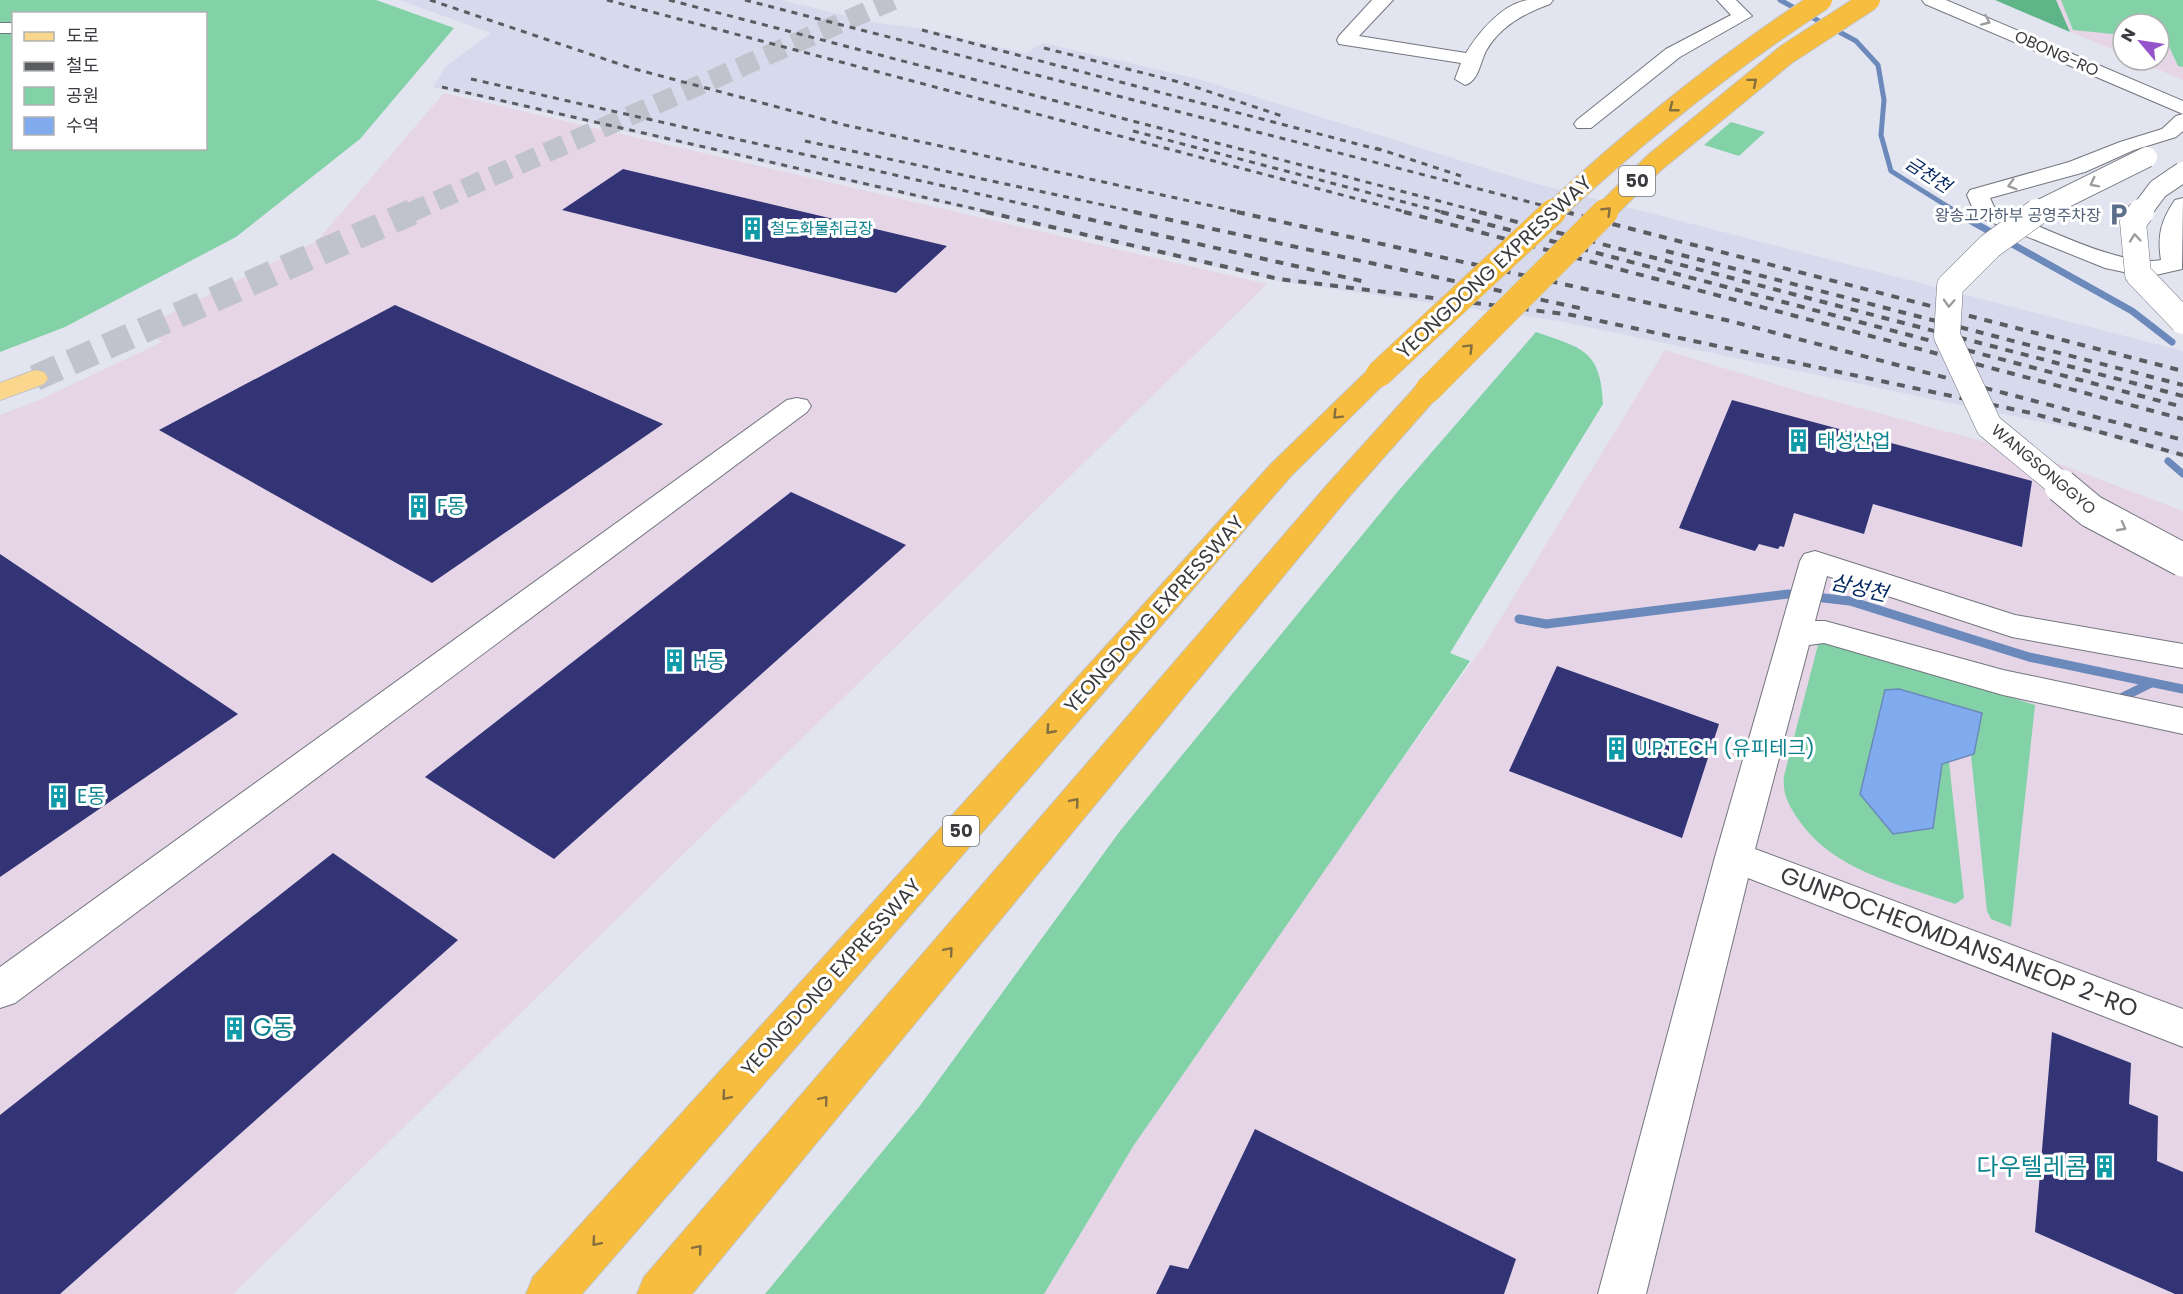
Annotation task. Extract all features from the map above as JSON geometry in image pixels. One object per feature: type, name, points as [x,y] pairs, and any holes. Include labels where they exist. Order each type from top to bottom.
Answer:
[{"type":"highway","name":"YEONGDONG EXPRESSWAY","points":[[550,1294],[1281,470],[1379,374],[1620,150],[1753,45],[1822,0]]},
{"type":"highway","name":"YEONGDONG EXPRESSWAY","points":[[661,1294],[1314,519],[1428,390],[1654,163],[1787,54],[1870,0]]},
{"type":"main road","points":[[0,392],[35,378]]},
{"type":"street","points":[[1384,0],[1346,40],[1470,59]]},
{"type":"street","points":[[1584,124],[1673,53],[1743,16],[1726,0]]},
{"type":"street","name":"OBONG-RO","points":[[1931,0],[2182,108]]},
{"type":"street","name":"OBONG-RO","points":[[1972,0],[2182,108]]},
{"type":"street","points":[[1465,79],[1470,59],[1480,42],[1511,14],[1538,1]]},
{"type":"street","points":[[2180,214],[2170,229],[2170,245],[2175,264],[2147,270],[2113,263],[1984,212],[1978,195],[2077,167],[2127,146],[2169,133],[2182,108]]},
{"type":"street","name":"WANGSONGGYO","points":[[2183,148],[2147,157],[2031,215],[1990,246],[1950,286],[1947,336],[1989,426],[2091,511],[2183,560]]},
{"type":"street","points":[[2183,172],[2158,189],[2133,222],[2138,274],[2183,321]]},
{"type":"street","points":[[0,990],[797,406]]},
{"type":"street","points":[[1622,1294],[1734,857],[1815,561],[2012,626],[2183,656]]},
{"type":"street","points":[[1796,634],[1825,633],[1994,682],[2097,706],[2183,721]]},
{"type":"street","name":"GUNPOCHEOMDANSANEOP 2-RO","points":[[1734,857],[2183,1028]]},
{"type":"shaded area","points":[[399,0],[781,0],[877,23],[919,28],[1025,53],[1043,43],[1198,79],[1530,182],[2183,351],[2183,458],[2099,434],[1559,321],[1278,281],[433,87],[446,66],[491,33]]},
{"type":"shaded area","points":[[1995,0],[2183,0],[2183,80],[2164,72],[2171,72],[2171,12],[2111,12],[2111,49]]},
{"type":"shaded area","points":[[444,93],[1267,284],[233,1294],[0,1294],[0,415],[37,401],[162,342],[141,328],[317,241]]},
{"type":"shaded area","points":[[1665,350],[1811,395],[2038,456],[2183,511],[2183,1294],[1044,1294],[1134,1145],[1337,850],[1485,644]]},
{"type":"green space","points":[[0,0],[376,0],[454,28],[360,139],[236,237],[65,327],[0,352]]},
{"type":"green space","points":[[1995,0],[2056,0],[2070,32]]},
{"type":"green space","points":[[2061,0],[2183,0],[2183,67],[2178,66],[2171,51],[2171,12],[2111,12],[2111,34],[2073,30]]},
{"type":"green space","points":[[1731,122],[1765,132],[1739,156],[1704,145]]},
{"type":"green space","points":[[1536,332],[1566,342],[1586,354],[1598,372],[1603,404],[1450,653],[1470,661],[1134,1145],[1044,1294],[765,1294],[919,1107],[1120,831],[1399,490]]},
{"type":"green space","points":[[1832,640],[2035,705],[2011,927],[1991,919],[1987,911],[1971,755],[1974,754],[1982,713],[1899,689],[1885,690],[1860,794],[1893,834],[1933,828],[1942,764],[1949,762],[1964,898],[1955,904],[1890,882],[1848,863],[1812,837],[1795,814],[1785,794],[1784,776],[1819,641]]},
{"type":"water","points":[[1899,689],[1982,713],[1974,754],[1942,764],[1933,828],[1893,834],[1860,794],[1885,690]]},
{"type":"building","name":"철도화물취급장","points":[[623,169],[947,246],[896,293],[562,210]]},
{"type":"building","name":"F동","points":[[395,305],[663,424],[432,583],[159,430]]},
{"type":"building","name":"태성산업","points":[[1732,400],[2032,481],[2022,547],[1873,504],[1864,534],[1794,513],[1784,547],[1780,546],[1778,549],[1759,544],[1755,551],[1679,528]]},
{"type":"building","name":"H동","points":[[791,492],[906,545],[554,859],[425,777]]},
{"type":"building","name":"E동","points":[[0,554],[238,714],[0,877]]},
{"type":"building","name":"U.P.TECH (유피테크)","points":[[1557,666],[1719,724],[1682,838],[1509,771]]},
{"type":"building","name":"G동","points":[[333,853],[458,940],[60,1294],[0,1294],[0,1115]]},
{"type":"building","name":"다우텔레콤","points":[[2052,1032],[2131,1063],[2129,1104],[2158,1116],[2157,1161],[2183,1172],[2183,1294],[2175,1294],[2035,1232]]},
{"type":"building","points":[[1255,1129],[1516,1259],[1504,1294],[1156,1294],[1170,1265],[1188,1269]]},
{"type":"waterway","name":"금천천","points":[[1780,0],[1856,41],[1878,65],[1884,100],[1881,135],[1891,171],[1958,213]]},
{"type":"waterway","name":"금천천","points":[[1955,212],[2132,311],[2172,342]]},
{"type":"waterway","points":[[2168,461],[2183,474]]},
{"type":"waterway","name":"삼성천","points":[[1519,619],[1546,624],[1788,594],[1850,601],[2029,657],[2183,689]]},
{"type":"waterway","points":[[2123,697],[2151,683]]},
{"type":"tunnel","points":[[409,213],[893,0]]},
{"type":"tunnel","points":[[35,378],[412,212]]},
{"type":"railway","points":[[430,0],[631,68],[845,125],[1244,213]]},
{"type":"railway","points":[[607,0],[1410,213]]},
{"type":"railway","points":[[669,0],[1485,213]]},
{"type":"railway","points":[[745,0],[1572,213]]},
{"type":"railway","points":[[922,30],[1384,151]]},
{"type":"railway","points":[[1044,48],[1183,83],[1285,117]]},
{"type":"railway","points":[[471,79],[1063,213]]},
{"type":"railway","points":[[442,87],[993,213]]},
{"type":"railway","points":[[1133,131],[1446,213]]},
{"type":"railway","points":[[805,141],[1141,213]]},
{"type":"railway","points":[[1376,148],[1461,176]]},
{"type":"railway","points":[[986,212],[1279,279],[1572,315],[2031,413],[2183,455]]},
{"type":"railway","points":[[1057,212],[1366,282]]},
{"type":"railway","points":[[1134,212],[1584,309]]},
{"type":"railway","points":[[1237,212],[1730,321],[2183,440]]},
{"type":"railway","points":[[1404,212],[2183,419]]},
{"type":"railway","points":[[1441,212],[2183,407]]},
{"type":"railway","points":[[1479,212],[2183,396]]},
{"type":"railway","points":[[1566,212],[2183,371]]},
{"type":"railway","points":[[1666,251],[2183,385]]},
{"type":"place","name":"왕송고가하부 공영주차장","points":[[2119,215]]},
{"type":"place","name":"철도화물취급장","points":[[752,228]]},
{"type":"place","name":"태성산업","points":[[1799,441]]},
{"type":"place","name":"F동","points":[[419,506]]},
{"type":"place","name":"H동","points":[[675,661]]},
{"type":"place","name":"U.P.TECH (유피테크)","points":[[1616,748]]},
{"type":"place","name":"E동","points":[[59,796]]},
{"type":"place","name":"G동","points":[[235,1028]]},
{"type":"place","name":"다우텔레콤","points":[[2105,1167]]}]
